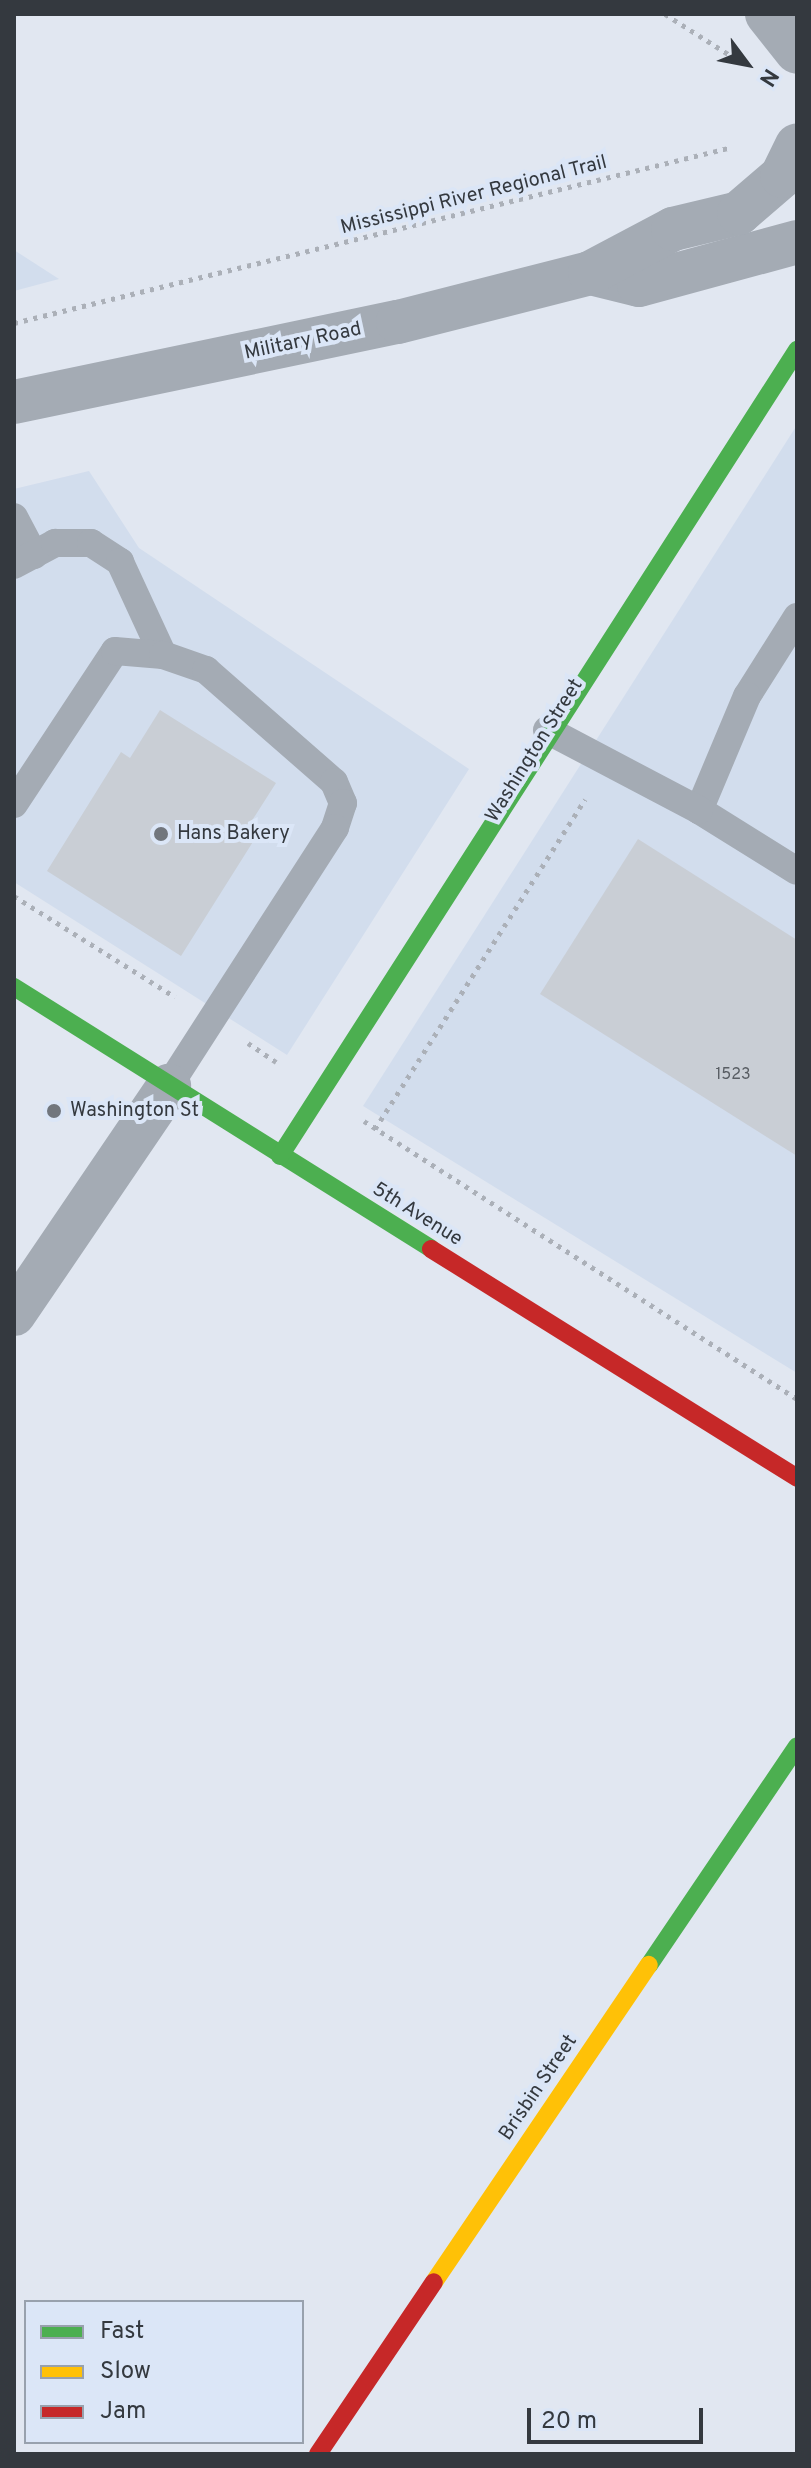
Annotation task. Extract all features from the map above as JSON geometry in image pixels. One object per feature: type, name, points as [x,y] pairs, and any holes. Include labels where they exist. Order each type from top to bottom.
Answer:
[{"type":"street","points":[[767,14],[797,52]]},
{"type":"street","name":"Military Road","points":[[14,402],[398,322],[590,273],[673,229],[739,213],[782,176],[797,145]]},
{"type":"street","name":"Military Road","points":[[590,273],[639,285],[797,242]]},
{"type":"street","name":"Washington Street","points":[[280,1156],[547,730],[797,350]]},
{"type":"street","name":"5th Avenue","points":[[14,987],[797,1478]]},
{"type":"street","points":[[14,1314],[169,1086]]},
{"type":"street","name":"Brisbin Street","points":[[318,2454],[797,1746]]},
{"type":"lane","points":[[14,517],[24,560],[55,543],[91,543],[120,562],[163,655]]},
{"type":"lane","points":[[699,810],[747,696],[797,617]]},
{"type":"lane","points":[[14,804],[115,651],[163,655],[206,670],[334,782],[343,803],[169,1086]]},
{"type":"lane","points":[[547,730],[699,810],[797,871]]},
{"type":"path","points":[[665,14],[739,61]]},
{"type":"path","name":"Mississippi River Regional Trail","points":[[14,323],[747,142]]},
{"type":"path","points":[[375,1129],[608,762]]},
{"type":"path","points":[[14,896],[211,1019],[375,1129],[797,1399]]},
{"type":"shaded area","points":[[14,250],[59,279],[14,291]]},
{"type":"shaded area","points":[[797,425],[797,1373],[363,1106]]},
{"type":"shaded area","points":[[89,471],[139,548],[469,769],[287,1055],[14,882],[14,489]]},
{"type":"building","name":"Hans Bakery","points":[[160,710],[276,783],[246,830],[256,837],[181,956],[47,871],[121,752],[130,758]]},
{"type":"building","points":[[638,839],[797,940],[797,1156],[540,994]]},
{"type":"traffic: fast","points":[[280,1156],[797,350]]},
{"type":"traffic: fast","points":[[14,987],[431,1249]]},
{"type":"traffic: fast","points":[[649,1965],[797,1746]]},
{"type":"traffic: slow","points":[[434,2282],[649,1965]]},
{"type":"traffic: jam","points":[[431,1249],[797,1478]]},
{"type":"traffic: jam","points":[[318,2454],[434,2282]]},
{"type":"place","name":"Hans Bakery","points":[[161,834]]},
{"type":"place","name":"Washington St","points":[[54,1111]]}]
